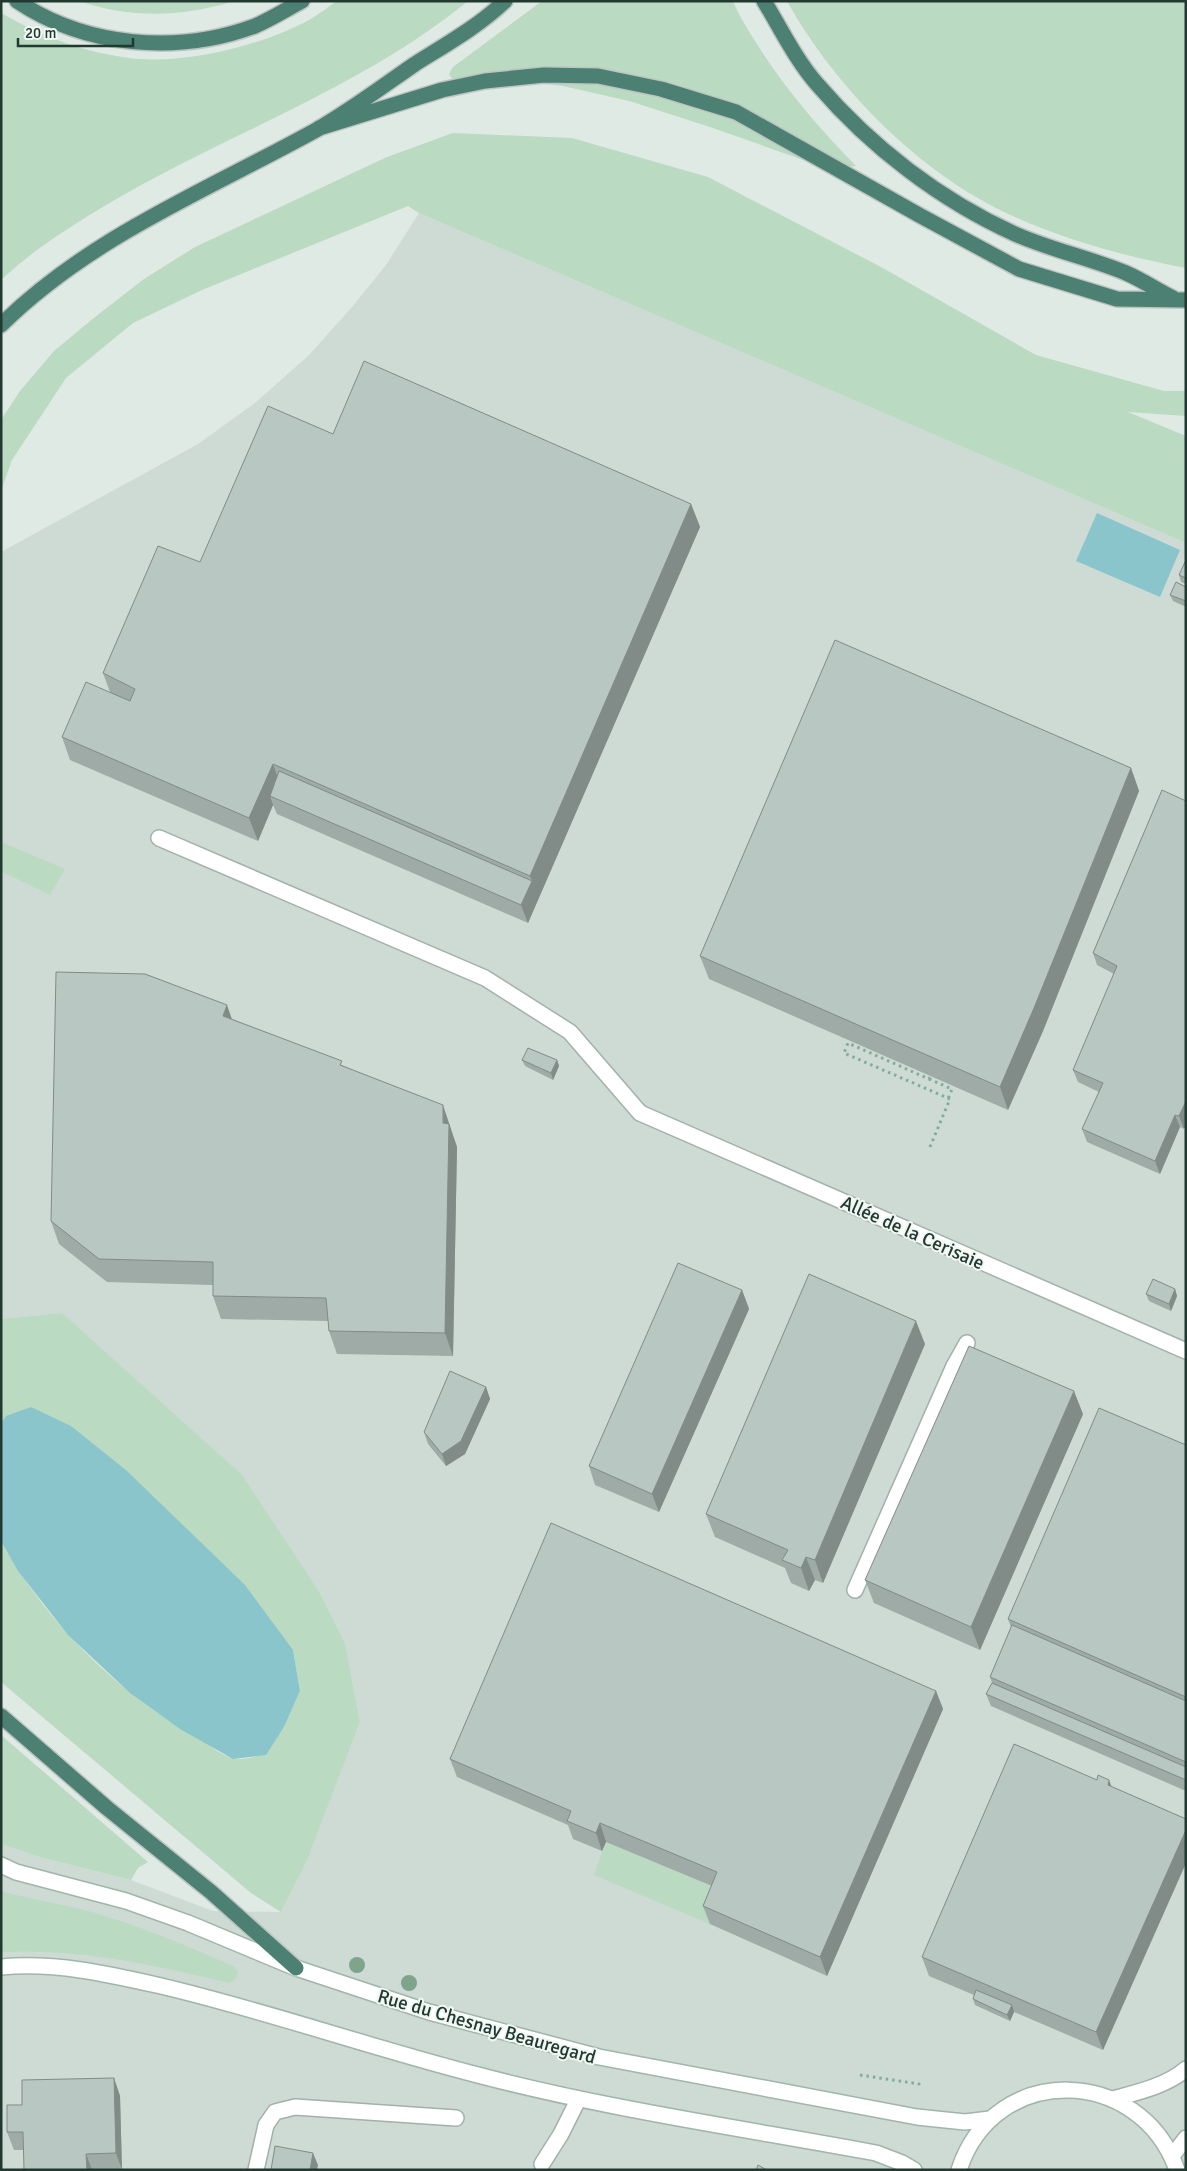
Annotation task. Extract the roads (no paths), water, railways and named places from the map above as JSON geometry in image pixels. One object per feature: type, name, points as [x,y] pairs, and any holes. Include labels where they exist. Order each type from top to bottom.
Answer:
[{"type":"highway","points":[[16,1],[34,13],[76,31],[116,41],[162,43],[208,38],[255,26],[302,1]]},
{"type":"highway","points":[[1,325],[37,291],[81,259],[130,229],[319,128],[435,52],[505,1]]},
{"type":"highway","points":[[764,1],[816,83],[890,156],[932,187],[976,214],[1016,234],[1127,273],[1180,300]]},
{"type":"highway","points":[[319,128],[442,90],[484,81],[544,75],[598,76],[661,89],[736,112],[1019,269],[1118,299],[1180,300]]},
{"type":"highway","points":[[1,1716],[107,1808],[211,1892],[296,1968]]},
{"type":"main road","name":"Allée de la Cerisaie","points":[[159,838],[485,978],[570,1032],[640,1112],[1186,1351]]},
{"type":"main road","points":[[855,1590],[954,1366],[967,1344]]},
{"type":"main road","name":"Rue du Chesnay Beauregard","points":[[1,1865],[16,1872],[126,1901],[188,1923],[296,1968],[429,2012],[599,2058],[917,2116],[964,2122],[990,2119]]},
{"type":"main road","points":[[1,1966],[60,1966],[102,1972],[191,1993],[472,2074],[578,2100],[876,2154],[902,2163],[914,2170]]},
{"type":"main road","points":[[1113,2099],[1145,2090],[1177,2077],[1186,2069]]},
{"type":"main road","points":[[959,2170],[963,2158],[975,2137],[990,2119],[1017,2100],[1048,2091],[1082,2089],[1113,2099],[1132,2109],[1148,2122],[1161,2138],[1174,2163]]},
{"type":"main road","points":[[542,2164],[561,2134],[578,2100]]},
{"type":"main road","points":[[256,2170],[266,2125],[275,2112],[296,2107],[456,2118]]},
{"type":"main road","points":[[1174,2163],[1186,2138]]},
{"type":"water","points":[[1097,513],[1180,550],[1160,597],[1076,561]]},
{"type":"water","points":[[31,1407],[71,1426],[127,1471],[245,1585],[293,1650],[300,1691],[284,1727],[266,1755],[233,1759],[180,1729],[130,1693],[68,1635],[18,1571],[1,1541],[1,1423],[6,1416]]}]
